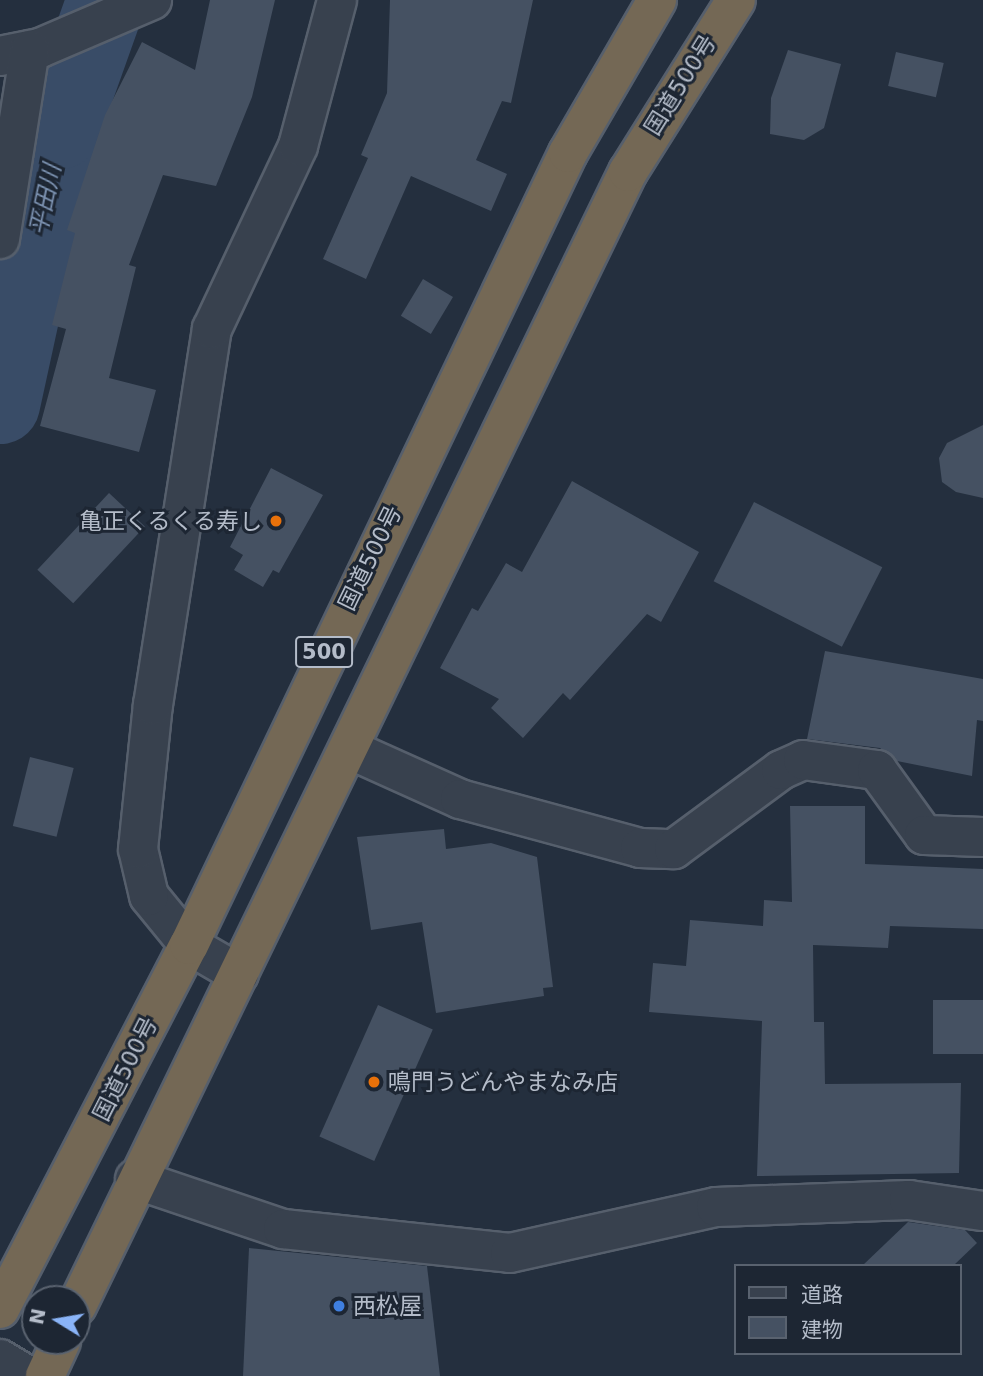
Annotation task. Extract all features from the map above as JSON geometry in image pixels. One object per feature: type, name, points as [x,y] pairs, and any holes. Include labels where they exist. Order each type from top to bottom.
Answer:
[{"type":"highway","name":"国道500号","points":[[0,1309],[189,945],[568,153],[657,0]]},
{"type":"highway","name":"国道500号","points":[[87,1285],[135,1179],[239,974],[628,172],[736,0]]},
{"type":"highway","points":[[45,1376],[55,1355]]},
{"type":"street","points":[[0,239],[15,53],[152,0]]},
{"type":"street","points":[[239,974],[189,945],[149,896],[138,849],[163,638],[212,329],[298,146],[337,0]]},
{"type":"street","points":[[349,749],[460,799],[640,848],[674,849],[781,769],[803,760],[877,770],[924,835],[983,837]]},
{"type":"street","points":[[135,1179],[283,1229],[510,1253],[716,1207],[909,1200],[979,1205]]},
{"type":"street","points":[[0,1359],[28,1376]]},
{"type":"building","points":[[210,0],[275,0],[252,97],[216,186],[163,175],[129,265],[136,267],[109,378],[156,390],[139,452],[40,426],[66,329],[52,325],[75,233],[67,230],[105,115],[142,42],[195,70]]},
{"type":"building","points":[[390,0],[533,0],[511,103],[502,101],[476,160],[507,174],[491,211],[411,176],[366,279],[323,259],[368,158],[361,155],[387,93]]},
{"type":"building","points":[[788,50],[841,64],[824,128],[804,140],[770,134],[771,98]]},
{"type":"building","points":[[896,52],[944,63],[936,97],[888,86]]},
{"type":"building","points":[[423,279],[453,297],[431,334],[401,316]]},
{"type":"building","points":[[983,425],[983,498],[956,492],[942,482],[939,458],[947,443]]},
{"type":"building","name":"亀正くるくる寿し","points":[[271,468],[323,495],[279,573],[273,570],[263,587],[234,570],[243,555],[230,547]]},
{"type":"building","points":[[572,481],[699,552],[661,622],[647,614],[570,700],[563,693],[523,738],[491,708],[499,699],[440,668],[472,608],[478,611],[506,563],[522,572]]},
{"type":"building","points":[[109,493],[145,526],[73,603],[37,570]]},
{"type":"building","points":[[754,502],[882,567],[842,647],[714,581]]},
{"type":"building","points":[[825,651],[983,679],[983,721],[977,720],[972,776],[897,761],[880,748],[807,739]]},
{"type":"building","points":[[30,757],[74,768],[56,837],[13,826]]},
{"type":"building","points":[[790,806],[865,806],[865,864],[983,869],[983,929],[890,926],[888,948],[813,945],[814,1022],[824,1022],[825,1084],[961,1083],[959,1173],[757,1176],[762,1021],[649,1012],[653,963],[686,966],[690,920],[763,926],[764,900],[792,902]]},
{"type":"building","points":[[444,829],[446,849],[491,843],[537,857],[553,987],[543,988],[544,996],[436,1013],[422,922],[371,930],[357,837]]},
{"type":"building","points":[[933,1000],[983,1000],[983,1054],[933,1054]]},
{"type":"building","name":"鳴門うどんやまなみ店","points":[[378,1005],[433,1029],[374,1161],[319,1137]]},
{"type":"building","points":[[908,1222],[965,1230],[977,1243],[955,1264],[864,1264]]},
{"type":"building","name":"西松屋","points":[[249,1248],[427,1266],[440,1376],[243,1376]]},
{"type":"waterway","name":"平田川","points":[[0,404],[60,129],[106,0]]},
{"type":"place","name":"亀正くるくる寿し","points":[[276,521]]},
{"type":"place","name":"鳴門うどんやまなみ店","points":[[374,1082]]},
{"type":"place","name":"西松屋","points":[[339,1306]]}]
